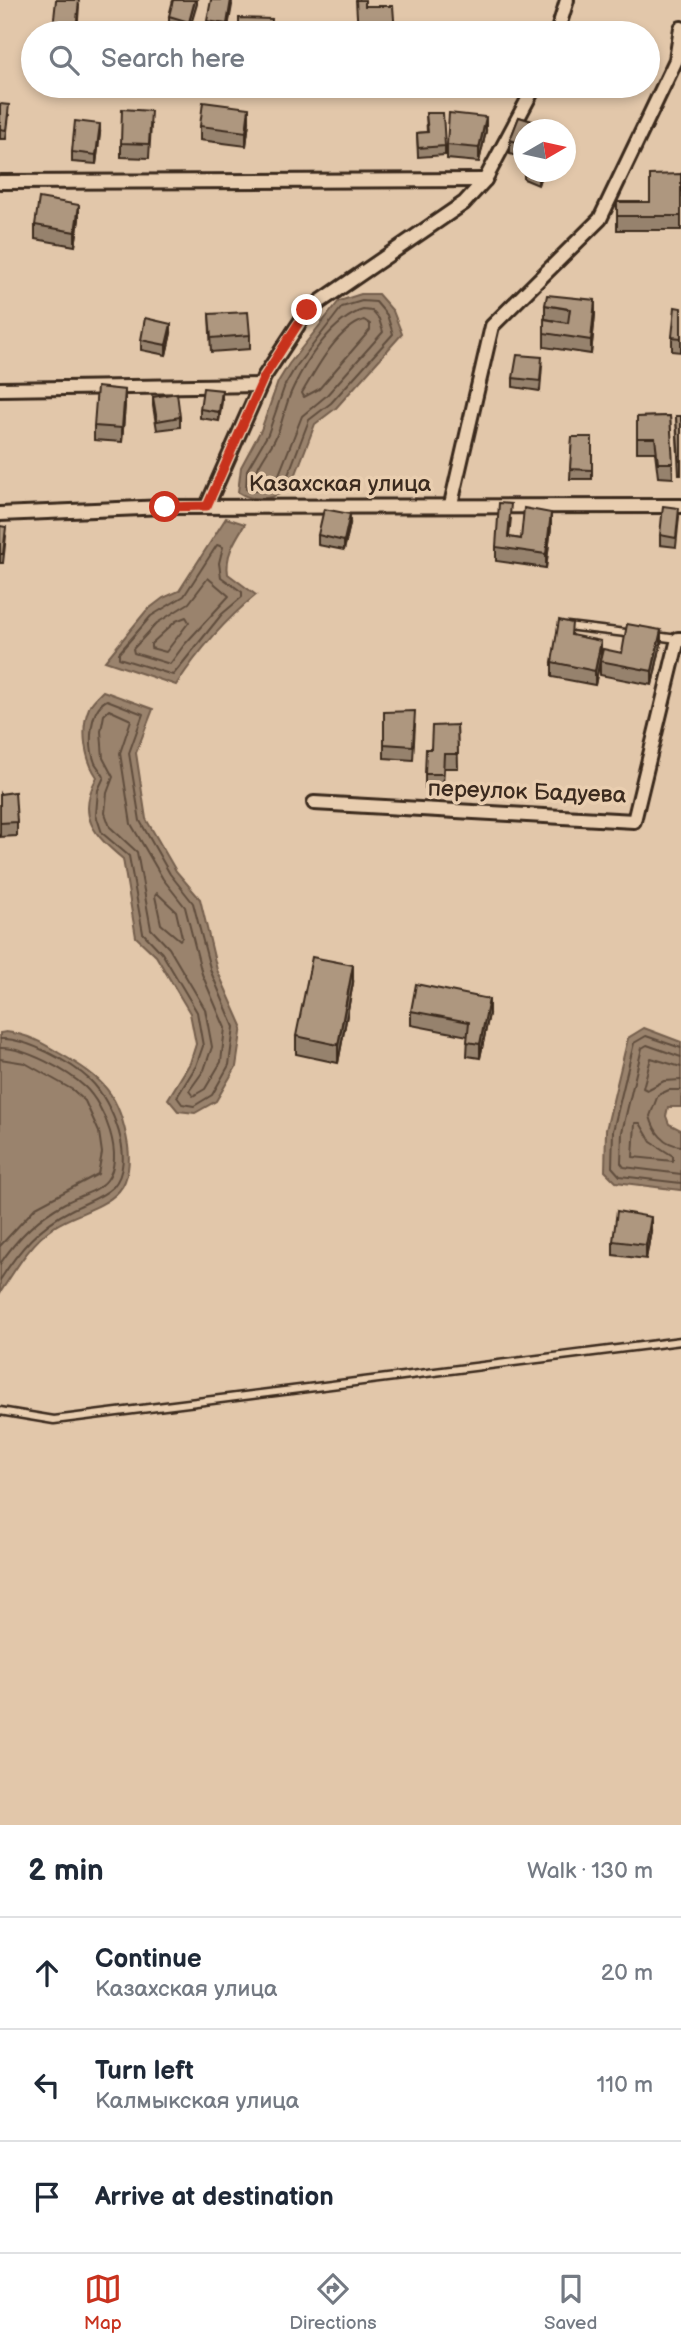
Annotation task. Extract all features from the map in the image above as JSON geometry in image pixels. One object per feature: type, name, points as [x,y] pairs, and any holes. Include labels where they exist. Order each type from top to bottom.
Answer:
[{"type":"street","points":[[561,21],[567,0]]},
{"type":"street","points":[[660,97],[678,60],[681,28]]},
{"type":"street","points":[[207,506],[261,385],[307,310],[464,203],[485,180],[529,98]]},
{"type":"street","points":[[451,504],[492,326],[600,219],[659,98]]},
{"type":"street","points":[[0,182],[485,180]]},
{"type":"street","points":[[0,389],[261,385]]},
{"type":"street","name":"Казахская улица","points":[[0,514],[207,506],[681,506]]},
{"type":"street","name":"переулок Бадуева","points":[[314,803],[634,821],[679,639]]},
{"type":"lane","points":[[567,626],[636,634]]},
{"type":"lane","points":[[650,635],[679,639]]},
{"type":"lane","points":[[0,1411],[54,1420],[681,1341]]},
{"type":"water","points":[[361,294],[378,294],[393,311],[402,334],[336,408],[315,424],[291,487],[265,498],[251,498],[238,492],[241,467],[261,430],[278,382],[289,364],[339,301]]},
{"type":"water","points":[[226,518],[245,524],[229,554],[228,574],[256,595],[213,637],[176,685],[105,661],[146,611],[163,598],[179,591]]},
{"type":"water","points":[[103,691],[153,709],[136,753],[146,819],[176,871],[200,899],[217,970],[242,1026],[236,1067],[216,1101],[195,1113],[178,1111],[168,1099],[190,1063],[196,1044],[190,1013],[156,956],[136,937],[123,859],[96,833],[88,814],[88,803],[97,777],[87,753],[84,735],[86,716],[90,706]]},
{"type":"water","points":[[644,1028],[681,1042],[681,1107],[668,1107],[666,1116],[669,1124],[681,1130],[681,1190],[616,1182],[605,1171],[606,1130],[628,1038]]},
{"type":"water","points":[[6,1032],[40,1042],[87,1071],[107,1089],[125,1128],[129,1157],[127,1176],[119,1191],[105,1202],[45,1233],[24,1257],[0,1293],[0,1033]]},
{"type":"building","points":[[56,0],[79,0],[77,21],[54,21]]},
{"type":"building","points":[[173,0],[195,0],[189,21],[169,16]]},
{"type":"building","points":[[211,0],[231,0],[228,21],[207,21]]},
{"type":"building","points":[[356,0],[365,0],[365,6],[393,6],[394,21],[357,21]]},
{"type":"building","points":[[239,18],[272,19],[272,21],[239,21]]},
{"type":"building","points":[[203,102],[249,108],[246,132],[200,126]]},
{"type":"building","points":[[0,104],[9,105],[6,130],[0,129]]},
{"type":"building","points":[[122,109],[151,111],[149,144],[121,143]]},
{"type":"building","points":[[426,113],[443,113],[445,146],[418,148],[417,133],[428,132]]},
{"type":"building","points":[[449,113],[486,117],[479,148],[447,145]]},
{"type":"building","points":[[75,121],[100,124],[96,155],[72,152]]},
{"type":"building","points":[[681,174],[681,216],[617,216],[617,202],[650,202],[650,175]]},
{"type":"building","points":[[39,198],[79,205],[75,232],[35,225]]},
{"type":"building","points":[[547,295],[595,300],[591,340],[544,333],[544,319],[568,323],[570,309],[545,305]]},
{"type":"building","points":[[675,307],[681,308],[681,338],[672,337]]},
{"type":"building","points":[[248,312],[250,335],[211,338],[209,314]]},
{"type":"building","points":[[145,318],[171,324],[166,345],[141,340]]},
{"type":"building","points":[[517,355],[542,357],[540,381],[513,378]]},
{"type":"building","points":[[97,387],[125,390],[122,428],[94,426]]},
{"type":"building","points":[[203,388],[222,390],[219,412],[200,409]]},
{"type":"building","points":[[177,393],[180,417],[157,421],[153,397]]},
{"type":"building","points":[[670,416],[673,463],[658,463],[655,438],[637,438],[637,417]]},
{"type":"building","points":[[676,416],[681,416],[681,461],[679,461]]},
{"type":"building","points":[[572,437],[592,437],[592,470],[570,469]]},
{"type":"building","points":[[499,503],[511,504],[508,537],[521,539],[524,508],[551,513],[546,554],[496,547]]},
{"type":"building","points":[[663,506],[679,508],[676,538],[660,535]]},
{"type":"building","points":[[324,509],[350,514],[344,541],[318,535]]},
{"type":"building","points":[[0,526],[6,527],[3,554],[0,554]]},
{"type":"building","points":[[559,620],[572,623],[571,635],[601,641],[595,671],[552,662]]},
{"type":"building","points":[[627,624],[661,630],[652,671],[600,661],[603,649],[622,653]]},
{"type":"building","points":[[415,711],[413,746],[384,744],[384,712]]},
{"type":"building","points":[[457,725],[458,754],[444,754],[443,774],[425,774],[426,749],[431,749],[432,726]]},
{"type":"building","points":[[15,792],[17,822],[0,823],[0,794]]},
{"type":"building","points":[[312,957],[353,965],[338,1045],[296,1036]]},
{"type":"building","points":[[416,984],[489,999],[480,1044],[467,1042],[469,1022],[411,1011]]},
{"type":"building","points":[[617,1211],[651,1217],[646,1245],[613,1241]]},
{"type":"route","points":[[165,507],[207,506],[264,377],[307,310]]}]
